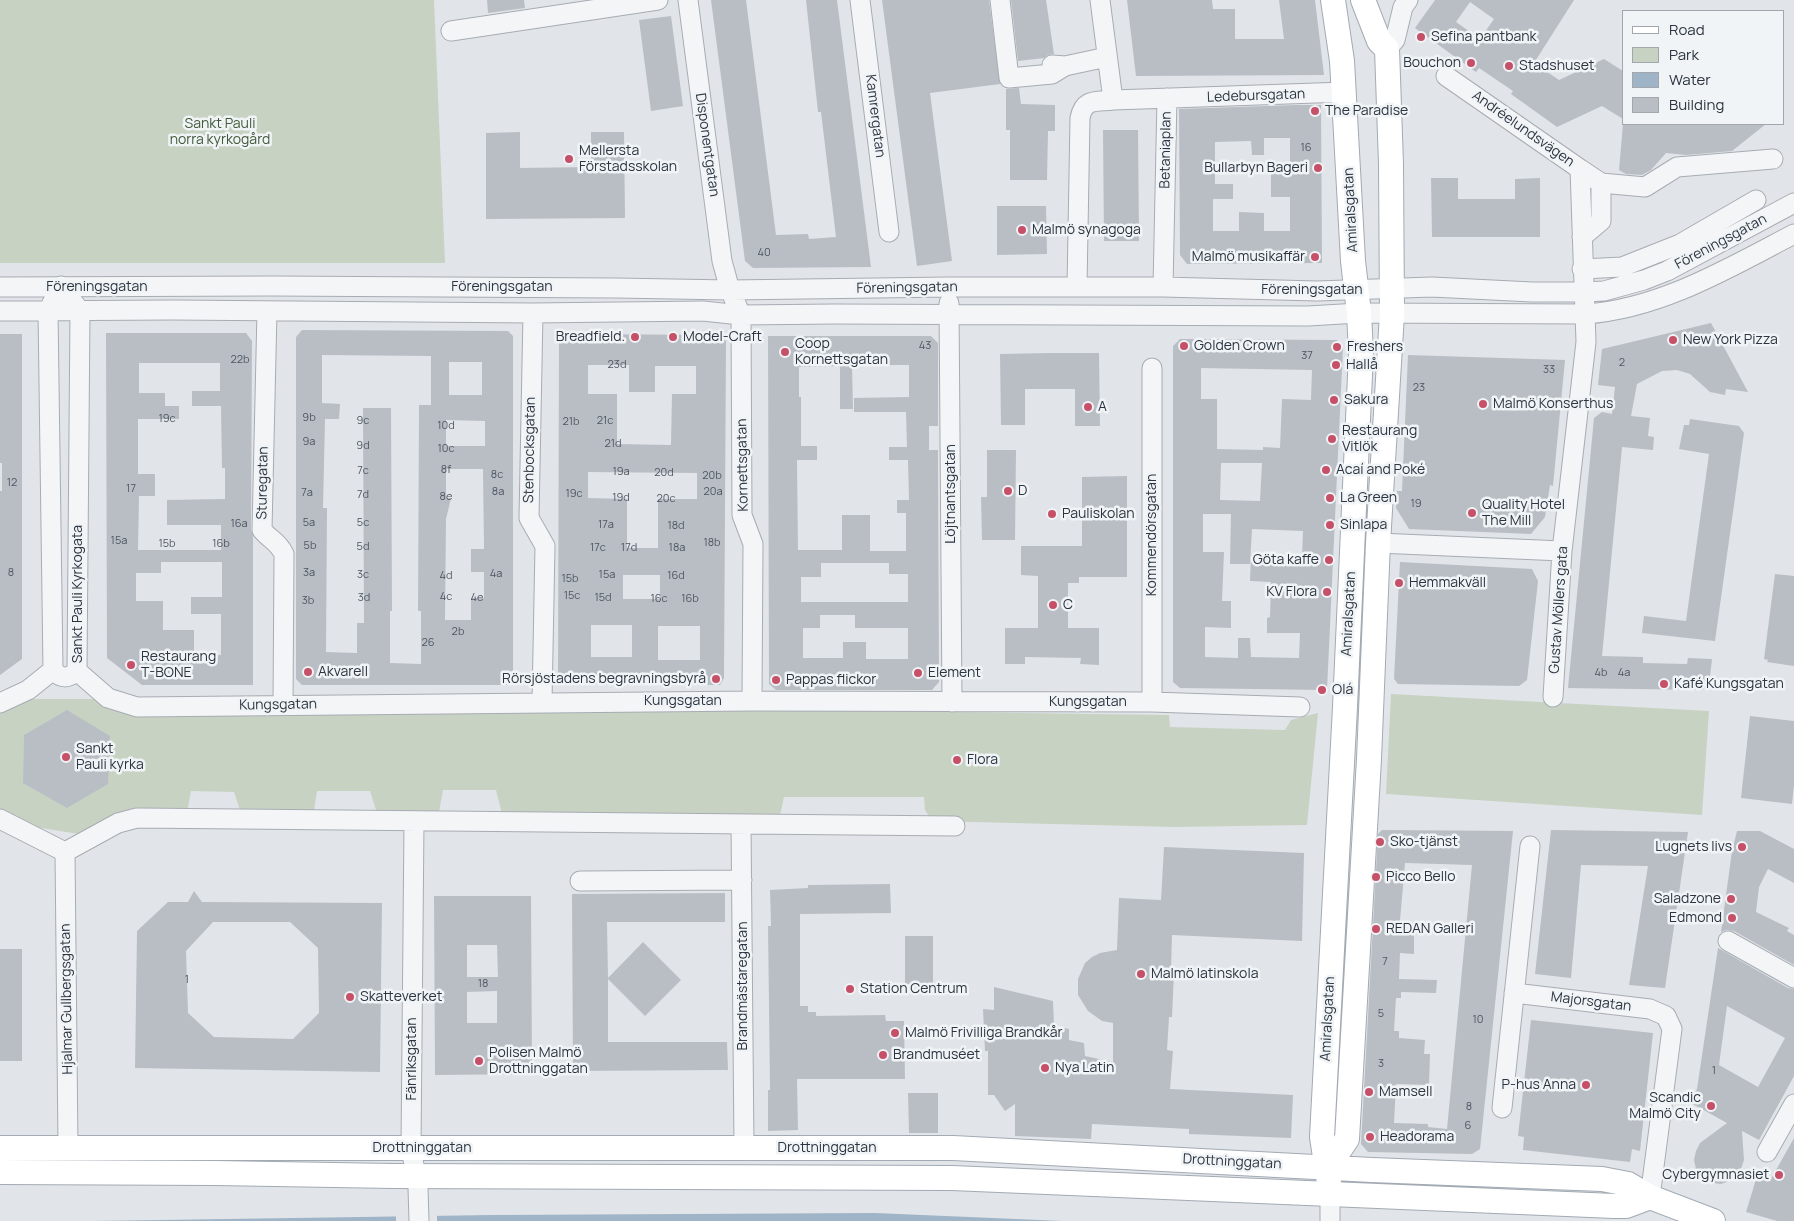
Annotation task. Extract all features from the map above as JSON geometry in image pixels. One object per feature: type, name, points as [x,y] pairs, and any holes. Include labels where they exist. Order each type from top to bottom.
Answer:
[{"type":"main road","name":"Amiralsgatan","points":[[1330,1194],[1328,1167],[1322,1137],[1345,708],[1361,353],[1353,252],[1345,92],[1333,0]]},
{"type":"main road","name":"Amiralsgatan","points":[[1342,61],[1348,42],[1368,4]]},
{"type":"main road","name":"Amiralsgatan","points":[[1328,1167],[1347,1138],[1392,314],[1391,164],[1387,49],[1378,41],[1368,4]]},
{"type":"main road","name":"Drottninggatan","points":[[0,1148],[953,1148],[1372,1170],[1602,1179],[1628,1184],[1650,1197],[1713,1221]]},
{"type":"main road","name":"Drottninggatan","points":[[0,1172],[952,1178],[1614,1206],[1626,1206],[1650,1197]]},
{"type":"street","points":[[451,31],[658,0]]},
{"type":"street","name":"Disponentgatan","points":[[688,0],[722,261],[730,290]]},
{"type":"street","name":"Kamrergatan","points":[[860,0],[889,232]]},
{"type":"street","points":[[1000,0],[1009,78],[1052,74],[1065,66]]},
{"type":"street","points":[[1100,0],[1113,100]]},
{"type":"street","points":[[1387,49],[1395,40],[1403,6],[1408,0]]},
{"type":"street","points":[[1016,68],[1046,65],[1065,66],[1107,57]]},
{"type":"street","name":"Andréelundsvägen","points":[[1446,76],[1580,169],[1582,269],[1586,314]]},
{"type":"street","name":"Ledebursgatan","points":[[1167,98],[1345,92]]},
{"type":"street","name":"Betaniaplan","points":[[1077,287],[1080,118],[1082,108],[1088,102],[1167,98],[1163,287]]},
{"type":"street","points":[[1580,169],[1601,183],[1645,187],[1677,167],[1773,159]]},
{"type":"street","points":[[1582,236],[1601,221],[1601,183]]},
{"type":"street","points":[[1582,269],[1622,268],[1680,244],[1756,200]]},
{"type":"street","name":"Föreningsgatan","points":[[0,287],[616,288],[730,290],[1163,287],[1317,291],[1432,287],[1532,292],[1583,292],[1604,291],[1668,271],[1794,204]]},
{"type":"street","name":"Föreningsgatan","points":[[0,311],[533,313],[703,311],[741,315],[1308,316],[1359,313],[1586,314],[1605,313],[1678,291],[1729,268],[1794,234]]},
{"type":"street","points":[[61,286],[80,311]]},
{"type":"street","name":"Sankt Pauli Kyrkogata","points":[[61,286],[48,311],[52,670],[58,676],[64,678],[72,676],[77,671],[80,311]]},
{"type":"street","name":"Löjtnantsgatan","points":[[949,287],[952,702]]},
{"type":"street","name":"Kornettsgatan","points":[[730,290],[741,315],[742,516],[753,544],[752,701]]},
{"type":"street","name":"Sturegatan","points":[[266,311],[262,530],[268,538],[279,543],[284,554],[283,705]]},
{"type":"street","name":"Stenbocksgatan","points":[[533,313],[529,518],[545,546],[542,702]]},
{"type":"street","name":"Gustav Möllers gata","points":[[1554,697],[1562,551],[1586,342],[1586,314]]},
{"type":"street","name":"Kommendörsgatan","points":[[1152,368],[1152,702]]},
{"type":"street","points":[[1378,543],[1562,551]]},
{"type":"street","points":[[0,703],[28,690],[52,670]]},
{"type":"street","name":"Kungsgatan","points":[[77,671],[108,698],[137,707],[752,701],[1152,702],[1300,707]]},
{"type":"street","points":[[0,819],[65,852],[118,823],[137,818],[955,826]]},
{"type":"street","name":"Fänriksgatan","points":[[414,822],[411,1148],[416,1176],[419,1213]]},
{"type":"street","name":"Brandmästaregatan","points":[[741,824],[744,1148]]},
{"type":"street","points":[[1502,1108],[1530,846]]},
{"type":"street","name":"Hjalmar Gullbergsgatan","points":[[65,852],[68,1147]]},
{"type":"street","points":[[580,881],[742,880]]},
{"type":"street","points":[[1728,941],[1794,978]]},
{"type":"street","name":"Majorsgatan","points":[[1514,993],[1650,1009],[1666,1016],[1672,1029],[1650,1197]]},
{"type":"street","points":[[1767,1152],[1794,1104]]},
{"type":"street","name":"Amiralsgatan","points":[[1330,1194],[1330,1221]]},
{"type":"green space","name":"Sankt Pauli norra kyrkogård","points":[[0,0],[434,0],[445,263],[0,263]]},
{"type":"green space","points":[[1391,694],[1709,711],[1702,815],[1386,794]]},
{"type":"green space","points":[[0,699],[1169,715],[1170,727],[1285,730],[1291,720],[1318,713],[1307,825],[1174,827],[932,821],[925,810],[924,797],[784,797],[779,820],[503,818],[496,790],[443,790],[438,817],[377,813],[370,791],[317,791],[314,810],[241,813],[234,792],[191,791],[187,813],[79,834],[35,827],[0,811]]},
{"type":"water","points":[[875,1213],[1063,1221],[93,1221],[493,1215]]},
{"type":"pier","points":[[437,1213],[437,1221],[396,1221],[396,1214]]},
{"type":"building","points":[[487,0],[524,0],[525,8],[488,13]]},
{"type":"building","points":[[711,0],[746,0],[776,235],[808,234],[809,239],[836,237],[821,112],[818,112],[806,0],[837,0],[871,267],[753,268],[745,261]]},
{"type":"building","points":[[882,0],[989,0],[1000,84],[930,93],[952,261],[917,266]]},
{"type":"building","points":[[1011,0],[1046,0],[1054,54],[1044,58],[1018,61]]},
{"type":"building","points":[[1127,0],[1212,0],[1213,9],[1235,9],[1235,39],[1284,39],[1279,0],[1315,0],[1324,75],[1136,76]]},
{"type":"building","name":"Stadshuset","points":[[1435,0],[1574,0],[1534,63],[1559,80],[1604,59],[1622,70],[1622,118],[1602,106],[1557,127],[1511,94],[1513,91],[1479,68],[1476,72],[1415,28]],"holes":[[[1470,2],[1494,19],[1480,39],[1456,22]]]},
{"type":"building","points":[[671,16],[683,106],[651,111],[639,20]]},
{"type":"building","points":[[1019,88],[1021,104],[1055,105],[1055,131],[1048,131],[1047,180],[1010,180],[1010,130],[1006,130],[1006,89]]},
{"type":"building","points":[[1321,105],[1322,263],[1187,264],[1180,255],[1179,109]],"holes":[[[1264,138],[1290,138],[1290,169],[1271,169],[1271,197],[1290,197],[1290,231],[1264,231],[1264,213],[1239,212],[1239,231],[1213,231],[1213,199],[1233,199],[1233,184],[1215,184],[1215,142],[1251,141],[1252,155],[1264,155]]]},
{"type":"building","points":[[1623,125],[1765,125],[1732,151],[1686,155],[1666,153],[1651,170],[1642,175],[1626,174],[1619,170]]},
{"type":"building","points":[[1103,130],[1138,130],[1139,241],[1104,241]]},
{"type":"building","points":[[520,132],[520,168],[591,167],[591,132],[624,132],[625,218],[486,219],[486,133]]},
{"type":"building","points":[[1431,178],[1458,178],[1458,199],[1515,199],[1515,179],[1540,178],[1540,237],[1432,237]]},
{"type":"building","name":"Malmö synagoga","points":[[997,206],[1046,206],[1047,254],[997,255]]},
{"type":"building","points":[[1711,323],[1748,392],[1726,389],[1725,395],[1710,392],[1690,374],[1677,370],[1662,371],[1637,384],[1631,416],[1650,418],[1648,436],[1654,437],[1653,450],[1622,447],[1602,656],[1643,657],[1643,663],[1687,664],[1688,658],[1712,659],[1709,685],[1702,690],[1568,688],[1594,418],[1602,412],[1612,414],[1615,387],[1598,385],[1602,349]]},
{"type":"building","points":[[302,330],[508,331],[513,336],[513,678],[507,685],[302,685],[296,679],[296,337]],"holes":[[[322,355],[431,356],[431,405],[419,405],[418,611],[421,611],[421,664],[390,663],[390,611],[392,611],[391,408],[363,408],[364,623],[357,623],[357,653],[326,652],[327,508],[323,508],[325,419],[339,419],[340,404],[322,403]],[[449,362],[482,362],[482,395],[449,395]],[[446,420],[485,421],[485,446],[446,446]],[[446,469],[483,469],[484,549],[471,549],[471,572],[484,572],[484,598],[471,598],[471,620],[445,620],[446,519],[451,498],[446,498]]]},
{"type":"building","points":[[106,333],[246,333],[252,341],[251,530],[253,535],[253,685],[142,685],[107,658]],"holes":[[[139,363],[220,363],[220,391],[192,391],[192,406],[221,406],[222,468],[225,468],[225,499],[167,500],[167,525],[221,525],[221,550],[138,550],[139,496],[155,496],[155,474],[138,474],[138,419],[179,419],[179,406],[165,406],[165,393],[139,393]],[[161,562],[222,562],[222,597],[191,597],[191,614],[221,614],[221,655],[194,656],[194,630],[163,630],[163,601],[136,601],[136,573],[161,573]]]},
{"type":"building","points":[[0,334],[22,334],[22,659],[0,675],[0,491],[2,491],[2,463],[0,463]]},
{"type":"building","points":[[564,334],[720,335],[726,341],[724,678],[720,685],[564,684],[558,680],[559,341]],"holes":[[[588,365],[629,365],[629,392],[655,392],[655,366],[696,366],[696,394],[672,394],[671,445],[617,444],[617,394],[588,394]],[[588,472],[697,473],[697,499],[658,499],[658,548],[627,548],[627,499],[588,498]],[[623,575],[660,575],[660,599],[623,599]],[[591,625],[632,625],[632,657],[591,657]],[[658,626],[700,626],[700,660],[658,660]]]},
{"type":"building","points":[[768,336],[931,336],[938,343],[938,426],[929,426],[929,450],[938,450],[939,682],[932,690],[776,690],[769,684]],"holes":[[[852,365],[909,365],[909,397],[854,398],[854,412],[906,412],[907,447],[889,447],[889,460],[908,460],[909,500],[897,500],[897,513],[906,513],[906,551],[870,551],[870,515],[842,515],[842,550],[798,550],[797,460],[817,460],[817,446],[801,446],[799,367],[840,366],[840,409],[853,409]],[[821,563],[889,563],[889,574],[908,574],[908,602],[801,602],[801,577],[821,577]],[[820,615],[855,615],[855,628],[908,628],[908,659],[866,659],[866,642],[843,642],[843,658],[803,658],[803,628],[820,628]]]},
{"type":"building","points":[[1180,339],[1337,340],[1343,347],[1327,690],[1180,688],[1173,682],[1173,346]],"holes":[[[1201,368],[1312,370],[1311,400],[1282,399],[1280,448],[1263,447],[1263,450],[1217,449],[1217,399],[1201,399]],[[1221,463],[1262,463],[1260,501],[1220,500]],[[1203,514],[1231,514],[1230,564],[1250,564],[1252,529],[1303,531],[1302,557],[1251,555],[1250,581],[1271,582],[1270,617],[1267,618],[1267,633],[1300,633],[1299,658],[1251,657],[1250,638],[1238,638],[1238,658],[1205,657],[1205,627],[1231,628],[1231,601],[1222,601],[1224,552],[1203,552]]]},
{"type":"building","name":"A","points":[[1099,353],[1100,426],[1075,426],[1075,389],[1025,389],[1025,425],[1001,425],[1000,354]]},
{"type":"building","name":"Malmö Konserthus","points":[[1408,355],[1565,360],[1553,486],[1550,485],[1545,517],[1531,534],[1409,529],[1396,508],[1397,491],[1402,491]]},
{"type":"building","points":[[1690,419],[1739,426],[1744,433],[1715,641],[1642,633],[1644,616],[1686,621],[1709,454],[1679,449],[1684,425],[1689,425]]},
{"type":"building","name":"D","points":[[987,450],[1016,450],[1015,540],[982,540],[981,497],[987,497]]},
{"type":"building","points":[[1127,476],[1127,577],[1079,577],[1079,583],[1068,583],[1068,628],[1099,628],[1099,665],[1080,664],[1081,658],[1025,657],[1025,664],[1005,664],[1005,628],[1038,628],[1038,576],[1021,575],[1021,546],[1082,546],[1082,477]]},
{"type":"building","points":[[1400,562],[1532,569],[1538,581],[1527,680],[1519,686],[1398,684],[1394,679]]},
{"type":"building","points":[[1775,574],[1794,576],[1794,666],[1767,662],[1768,660],[1764,659]]},
{"type":"building","name":"Sankt Pauli kyrka","points":[[67,710],[110,736],[108,784],[67,808],[23,783],[24,735]]},
{"type":"building","points":[[1750,716],[1794,721],[1794,785],[1792,804],[1741,798]]},
{"type":"building","points":[[1382,830],[1513,831],[1480,1149],[1472,1154],[1368,1152],[1361,1144],[1378,834]],"holes":[[[1405,863],[1472,865],[1447,1129],[1428,1127],[1428,1124],[1394,1123],[1396,1084],[1429,1085],[1430,1054],[1424,1054],[1425,1040],[1399,1038],[1399,1031],[1394,1031],[1396,998],[1401,998],[1401,992],[1436,993],[1437,980],[1399,979],[1400,953],[1414,954],[1414,933],[1399,932]]]},
{"type":"building","points":[[1551,830],[1688,832],[1665,988],[1629,985],[1648,866],[1581,865],[1571,978],[1535,974]]},
{"type":"building","points":[[1737,831],[1760,831],[1794,849],[1794,883],[1768,869],[1759,887],[1756,912],[1789,928],[1787,931],[1794,935],[1794,965],[1734,931],[1727,930],[1721,932],[1732,851]]},
{"type":"building","points":[[1164,847],[1304,853],[1302,941],[1172,935],[1171,971],[1174,972],[1172,1017],[1169,1017],[1167,1050],[1173,1051],[1170,1089],[1293,1095],[1291,1138],[1189,1134],[1189,1129],[1092,1124],[1091,1139],[1015,1136],[1015,1104],[1005,1111],[994,1095],[988,1095],[988,1051],[985,1051],[983,1009],[994,1010],[994,987],[1053,1001],[1054,1026],[1069,1029],[1069,1040],[1084,1043],[1085,1056],[1113,1062],[1113,1023],[1102,1021],[1088,1011],[1078,995],[1078,979],[1085,963],[1092,957],[1100,953],[1117,950],[1119,898],[1161,900]]},
{"type":"building","points":[[890,884],[891,913],[800,914],[800,1006],[808,1006],[808,1012],[816,1012],[816,1016],[885,1015],[886,1021],[904,1021],[905,1079],[797,1079],[798,1130],[768,1131],[768,1090],[770,1090],[768,926],[771,926],[770,890],[808,888],[808,885]]},
{"type":"building","name":"Skatteverket","points":[[194,891],[202,902],[382,903],[380,1072],[135,1068],[137,931],[168,902],[188,902]],"holes":[[[213,922],[290,922],[318,948],[319,1013],[293,1039],[214,1037],[188,1013],[186,951]]]},
{"type":"building","points":[[725,893],[725,922],[607,922],[608,978],[643,942],[681,980],[645,1016],[608,979],[608,1042],[727,1042],[728,1070],[573,1071],[572,894]]},
{"type":"building","points":[[434,896],[531,896],[532,1074],[435,1075]],"holes":[[[467,945],[497,945],[498,977],[467,977]],[[497,991],[497,1023],[467,1023],[467,992]]]},
{"type":"building","points":[[905,936],[933,936],[933,984],[905,984]]},
{"type":"building","points":[[1718,948],[1788,988],[1794,989],[1794,1076],[1759,1140],[1742,1131],[1744,1160],[1740,1172],[1729,1181],[1721,1184],[1705,1180],[1696,1169],[1694,1160],[1700,1143],[1727,1123],[1689,1102],[1697,1089]],"holes":[[[1727,1006],[1785,1038],[1758,1087],[1719,1065]]]},
{"type":"building","points":[[0,949],[22,949],[22,1061],[0,1061]]},
{"type":"building","name":"P-hus Anna","points":[[1531,1020],[1653,1033],[1640,1151],[1632,1149],[1630,1162],[1523,1150],[1524,1137],[1518,1136]]},
{"type":"building","points":[[908,1093],[938,1093],[938,1133],[909,1133]]},
{"type":"building","points":[[1794,1138],[1794,1221],[1777,1221],[1746,1212],[1757,1176],[1771,1179]]},
{"type":"place","name":"Sefina pantbank","points":[[1421,37]]},
{"type":"place","name":"Bouchon","points":[[1471,63]]},
{"type":"place","name":"Stadshuset","points":[[1509,66]]},
{"type":"place","name":"The Paradise","points":[[1315,111]]},
{"type":"place","name":"Mellersta Förstadsskolan","points":[[569,159]]},
{"type":"place","name":"Bullarbyn Bageri","points":[[1318,168]]},
{"type":"place","name":"Malmö synagoga","points":[[1022,230]]},
{"type":"place","name":"Malmö musikaffär","points":[[1315,257]]},
{"type":"place","name":"Breadfield.","points":[[635,337]]},
{"type":"place","name":"Model-Craft","points":[[673,337]]},
{"type":"place","name":"New York Pizza","points":[[1673,340]]},
{"type":"place","name":"Golden Crown","points":[[1184,346]]},
{"type":"place","name":"Freshers","points":[[1337,347]]},
{"type":"place","name":"Coop Kornettsgatan","points":[[785,352]]},
{"type":"place","name":"Hallå","points":[[1336,365]]},
{"type":"place","name":"Sakura","points":[[1334,400]]},
{"type":"place","name":"Malmö Konserthus","points":[[1483,404]]},
{"type":"place","name":"A","points":[[1088,407]]},
{"type":"place","name":"Restaurang Vitlök","points":[[1332,439]]},
{"type":"place","name":"Acaí and Poké","points":[[1326,470]]},
{"type":"place","name":"D","points":[[1008,491]]},
{"type":"place","name":"La Green","points":[[1330,498]]},
{"type":"place","name":"Quality Hotel The Mill","points":[[1472,513]]},
{"type":"place","name":"Pauliskolan","points":[[1052,514]]},
{"type":"place","name":"Sinlapa","points":[[1330,525]]},
{"type":"place","name":"Göta kaffe","points":[[1329,560]]},
{"type":"place","name":"Hemmakväll","points":[[1399,583]]},
{"type":"place","name":"KV Flora","points":[[1327,592]]},
{"type":"place","name":"C","points":[[1053,605]]},
{"type":"place","name":"Restaurang T-BONE","points":[[131,665]]},
{"type":"place","name":"Akvarell","points":[[308,672]]},
{"type":"place","name":"Element","points":[[918,673]]},
{"type":"place","name":"Rörsjöstadens begravningsbyrå","points":[[716,679]]},
{"type":"place","name":"Pappas flickor","points":[[776,680]]},
{"type":"place","name":"Kafé Kungsgatan","points":[[1664,684]]},
{"type":"place","name":"Olá","points":[[1322,690]]},
{"type":"place","name":"Sankt Pauli kyrka","points":[[66,757]]},
{"type":"place","name":"Flora","points":[[957,760]]},
{"type":"place","name":"Sko-tjänst","points":[[1380,842]]},
{"type":"place","name":"Lugnets livs","points":[[1742,847]]},
{"type":"place","name":"Picco Bello","points":[[1376,877]]},
{"type":"place","name":"Saladzone","points":[[1731,899]]},
{"type":"place","name":"Edmond","points":[[1732,918]]},
{"type":"place","name":"REDAN Galleri","points":[[1376,929]]},
{"type":"place","name":"Malmö latinskola","points":[[1141,974]]},
{"type":"place","name":"Station Centrum","points":[[850,989]]},
{"type":"place","name":"Skatteverket","points":[[350,997]]},
{"type":"place","name":"Malmö Frivilliga Brandkår","points":[[895,1033]]},
{"type":"place","name":"Brandmuséet","points":[[883,1055]]},
{"type":"place","name":"Polisen Malmö Drottninggatan","points":[[479,1061]]},
{"type":"place","name":"Nya Latin","points":[[1045,1068]]},
{"type":"place","name":"P-hus Anna","points":[[1586,1085]]},
{"type":"place","name":"Mamsell","points":[[1369,1092]]},
{"type":"place","name":"Scandic Malmö City","points":[[1711,1106]]},
{"type":"place","name":"Headorama","points":[[1370,1137]]},
{"type":"place","name":"Cybergymnasiet","points":[[1779,1175]]}]
